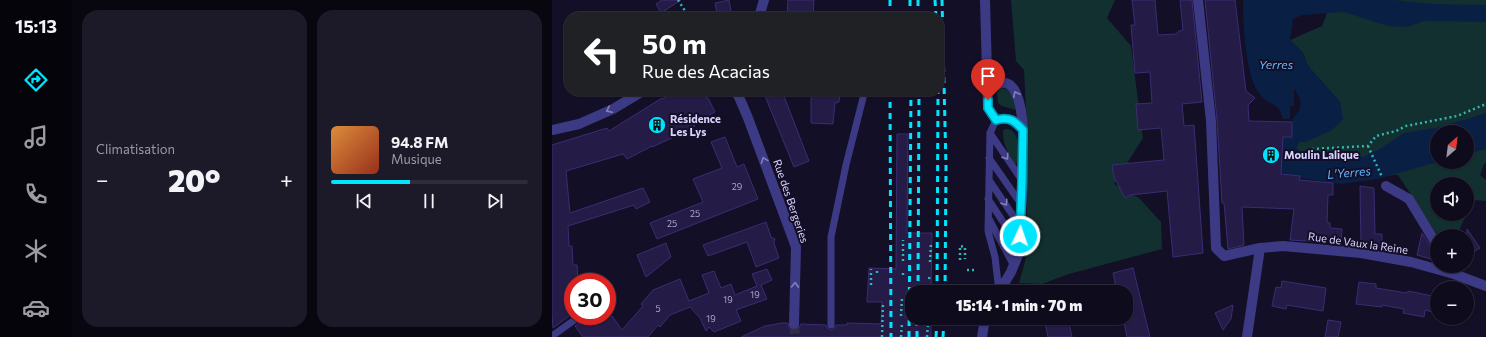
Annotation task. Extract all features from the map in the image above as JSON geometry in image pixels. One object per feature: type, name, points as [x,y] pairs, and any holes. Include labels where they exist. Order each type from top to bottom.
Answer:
[{"type":"street","points":[[760,12],[764,0]]},
{"type":"street","points":[[985,0],[988,108],[996,120],[1005,118],[1015,122],[1023,130]]},
{"type":"street","name":"Rue de Vaux la Reine","points":[[1198,0],[1211,121],[1216,248],[1224,256],[1260,248],[1283,246],[1361,253],[1430,266]]},
{"type":"street","points":[[987,91],[994,85],[1004,83],[1012,86],[1018,96],[1022,112],[1022,182],[1019,246],[1014,266],[1003,285]]},
{"type":"street","points":[[552,130],[579,124],[613,109],[635,96]]},
{"type":"street","name":"Rue des Bergeries","points":[[739,96],[796,247],[794,324]]},
{"type":"street","points":[[1386,186],[1409,199],[1430,234]]},
{"type":"street","points":[[1247,337],[1260,248]]},
{"type":"street","name":"Rue de Vaux la Reine","points":[[1458,273],[1486,286]]},
{"type":"street","points":[[982,337],[984,325]]},
{"type":"lane","points":[[831,325],[831,237],[846,164],[863,98]]},
{"type":"lane","points":[[996,120],[990,133],[988,231],[995,257],[998,285]]},
{"type":"lane","points":[[990,133],[1022,182]]},
{"type":"lane","points":[[989,158],[1021,204]]},
{"type":"lane","points":[[989,180],[1020,226]]},
{"type":"lane","points":[[988,199],[1019,246]]},
{"type":"lane","points":[[988,217],[1014,266]]},
{"type":"lane","points":[[552,336],[567,325]]},
{"type":"path","points":[[678,0],[686,12]]},
{"type":"path","points":[[1312,149],[1368,146],[1376,136],[1396,131],[1406,126],[1457,116],[1486,104]]},
{"type":"path","points":[[1368,146],[1386,186]]},
{"type":"path","points":[[903,240],[903,261]]},
{"type":"path","points":[[930,262],[931,242]]},
{"type":"path","points":[[960,260],[960,246],[965,247],[965,259]]},
{"type":"path","points":[[871,269],[871,285]]},
{"type":"path","points":[[967,270],[976,270]]},
{"type":"path","points":[[901,316],[902,298]]},
{"type":"path","points":[[882,337],[883,302]]},
{"type":"path","points":[[901,337],[902,323]]},
{"type":"path","points":[[927,337],[928,325]]},
{"type":"green space","points":[[1011,0],[1115,0],[1107,18],[1131,46],[1143,138],[1114,184],[1139,198],[1161,222],[1162,249],[1069,274],[1042,284],[1019,283],[1027,254],[1027,128],[1024,70],[1016,61]]},
{"type":"green space","points":[[1332,0],[1486,0],[1486,113],[1455,125],[1430,125],[1430,169],[1474,169],[1474,138],[1486,135],[1486,163],[1484,164],[1480,175],[1486,180],[1486,201],[1474,200],[1474,177],[1430,177],[1430,221],[1464,221],[1460,229],[1433,229],[1398,175],[1350,177],[1321,156],[1310,156],[1301,153],[1296,148],[1299,142],[1308,141],[1340,102],[1313,72],[1307,64],[1303,53],[1290,40],[1322,26]]},
{"type":"green space","points":[[1000,88],[1006,89],[1012,94],[1016,110],[1002,106],[998,103],[997,93]]},
{"type":"green space","points":[[1005,129],[1010,130],[1017,137],[1018,155],[1016,165],[1006,149],[1003,135],[1003,131]]},
{"type":"water","name":"Yerres","points":[[1243,0],[1393,0],[1433,4],[1486,5],[1486,22],[1424,21],[1407,27],[1388,26],[1344,12],[1302,15],[1293,19],[1290,40],[1303,53],[1307,64],[1313,72],[1340,102],[1343,119],[1332,130],[1308,141],[1299,142],[1296,148],[1301,153],[1310,156],[1341,154],[1363,157],[1378,150],[1404,133],[1430,129],[1430,164],[1378,179],[1341,184],[1300,178],[1300,176],[1281,173],[1283,137],[1292,137],[1292,120],[1300,109],[1300,101],[1294,89],[1294,106],[1290,106],[1290,119],[1283,119],[1278,108],[1261,96],[1251,77],[1248,64]]},
{"type":"water","name":"Yerres","points":[[1486,113],[1486,149],[1474,152],[1474,125],[1446,125]]},
{"type":"building","points":[[662,0],[681,0],[663,12],[660,12],[656,4]]},
{"type":"building","points":[[729,0],[731,12],[717,12],[715,3]]},
{"type":"building","points":[[788,0],[814,0],[813,12],[787,12]]},
{"type":"building","points":[[1132,0],[1155,0],[1158,35],[1176,34],[1183,30],[1180,0],[1192,0],[1202,102],[1182,104],[1184,126],[1194,125],[1203,253],[1173,257],[1167,191],[1130,195],[1125,198],[1114,177],[1112,165],[1164,160],[1161,128],[1138,130],[1136,104],[1152,103],[1150,72],[1135,73],[1131,25],[1135,25]]},
{"type":"building","points":[[1205,0],[1235,0],[1246,91],[1255,98],[1248,105],[1249,121],[1292,122],[1292,137],[1283,137],[1281,174],[1300,176],[1299,180],[1333,183],[1333,195],[1328,195],[1327,222],[1330,223],[1330,228],[1342,229],[1341,243],[1290,240],[1294,209],[1242,207],[1244,245],[1228,249],[1224,203],[1222,203],[1217,120]]},
{"type":"building","points":[[667,96],[705,96],[708,98],[715,112],[693,123],[695,126],[684,131],[685,132],[652,146],[627,159],[623,154],[566,171],[570,213],[643,188],[650,202],[636,209],[634,205],[568,226],[569,246],[572,246],[573,265],[577,265],[577,273],[564,273],[564,320],[553,328],[552,145],[607,128],[609,131]]},
{"type":"building","points":[[765,96],[784,96],[809,161],[794,167]]},
{"type":"building","points":[[811,96],[840,96],[839,102],[835,103],[833,124],[811,123]]},
{"type":"building","points":[[897,134],[908,134],[907,233],[932,233],[931,285],[905,285],[905,325],[931,325],[931,337],[741,337],[765,326],[782,323],[788,323],[789,327],[794,330],[799,328],[801,324],[826,325],[827,328],[831,330],[834,329],[836,325],[847,325],[847,323],[881,324],[882,302],[867,302],[869,268],[896,269]]},
{"type":"building","points":[[725,137],[737,167],[744,164],[758,199],[657,239],[650,223],[703,202],[693,179],[722,168],[711,142]]},
{"type":"building","points":[[1360,186],[1374,188],[1375,234],[1382,234],[1382,250],[1361,247]]},
{"type":"building","points":[[766,222],[771,237],[775,239],[774,243],[779,258],[756,267],[747,242],[708,256],[703,245]]},
{"type":"building","points":[[1422,233],[1430,245],[1430,259],[1417,255]]},
{"type":"building","points":[[1474,239],[1480,248],[1474,252]]},
{"type":"building","points":[[666,243],[671,257],[646,277],[637,255]]},
{"type":"building","points":[[1133,268],[1150,337],[1127,337],[1124,325],[1133,325],[1133,285],[1116,285],[1113,273]]},
{"type":"building","points":[[767,269],[772,280],[761,285],[767,299],[736,310],[741,321],[714,332],[709,327],[706,331],[700,318],[690,307],[670,315],[660,327],[658,325],[648,337],[583,337],[575,326],[616,325],[616,322],[622,330],[643,306],[641,304],[653,290],[680,279],[689,301],[709,293],[702,275],[714,271],[721,288],[731,284],[735,295],[757,286],[752,274]]},
{"type":"building","points":[[1282,281],[1326,288],[1323,311],[1287,305],[1286,309],[1272,306],[1276,287],[1281,288]]},
{"type":"building","points":[[1359,282],[1376,284],[1376,288],[1407,293],[1408,291],[1430,296],[1430,311],[1425,310],[1424,317],[1403,313],[1404,309],[1382,305],[1382,307],[1356,304]]},
{"type":"building","points":[[1233,305],[1231,319],[1223,330],[1215,313]]},
{"type":"building","points":[[1328,320],[1341,322],[1338,337],[1325,337]]},
{"type":"building","points":[[1045,325],[1069,325],[1072,337],[1048,337]]},
{"type":"tunnel","points":[[794,324],[795,337]]},
{"type":"railway","points":[[890,0],[890,12]]},
{"type":"railway","points":[[910,0],[910,12]]},
{"type":"railway","points":[[918,0],[918,12]]},
{"type":"railway","points":[[935,0],[936,12]]},
{"type":"railway","points":[[942,0],[942,12]]},
{"type":"railway","points":[[944,84],[946,167],[945,285]]},
{"type":"railway","points":[[890,96],[891,337]]},
{"type":"railway","points":[[909,337],[911,96]]},
{"type":"railway","points":[[918,285],[919,96]]},
{"type":"railway","points":[[937,285],[938,96]]},
{"type":"railway","points":[[917,325],[917,337]]},
{"type":"railway","points":[[936,337],[937,325]]},
{"type":"railway","points":[[943,337],[944,325]]},
{"type":"place","name":"Résidence Les Lys","points":[[657,125]]},
{"type":"place","name":"Moulin Lalique","points":[[1271,155]]},
{"type":"route","points":[[988,100],[988,108],[996,120],[1005,118],[1015,122],[1023,130],[1020,236]]},
{"type":"water label","name":"L'Yerres","points":[[1349,173]]}]
